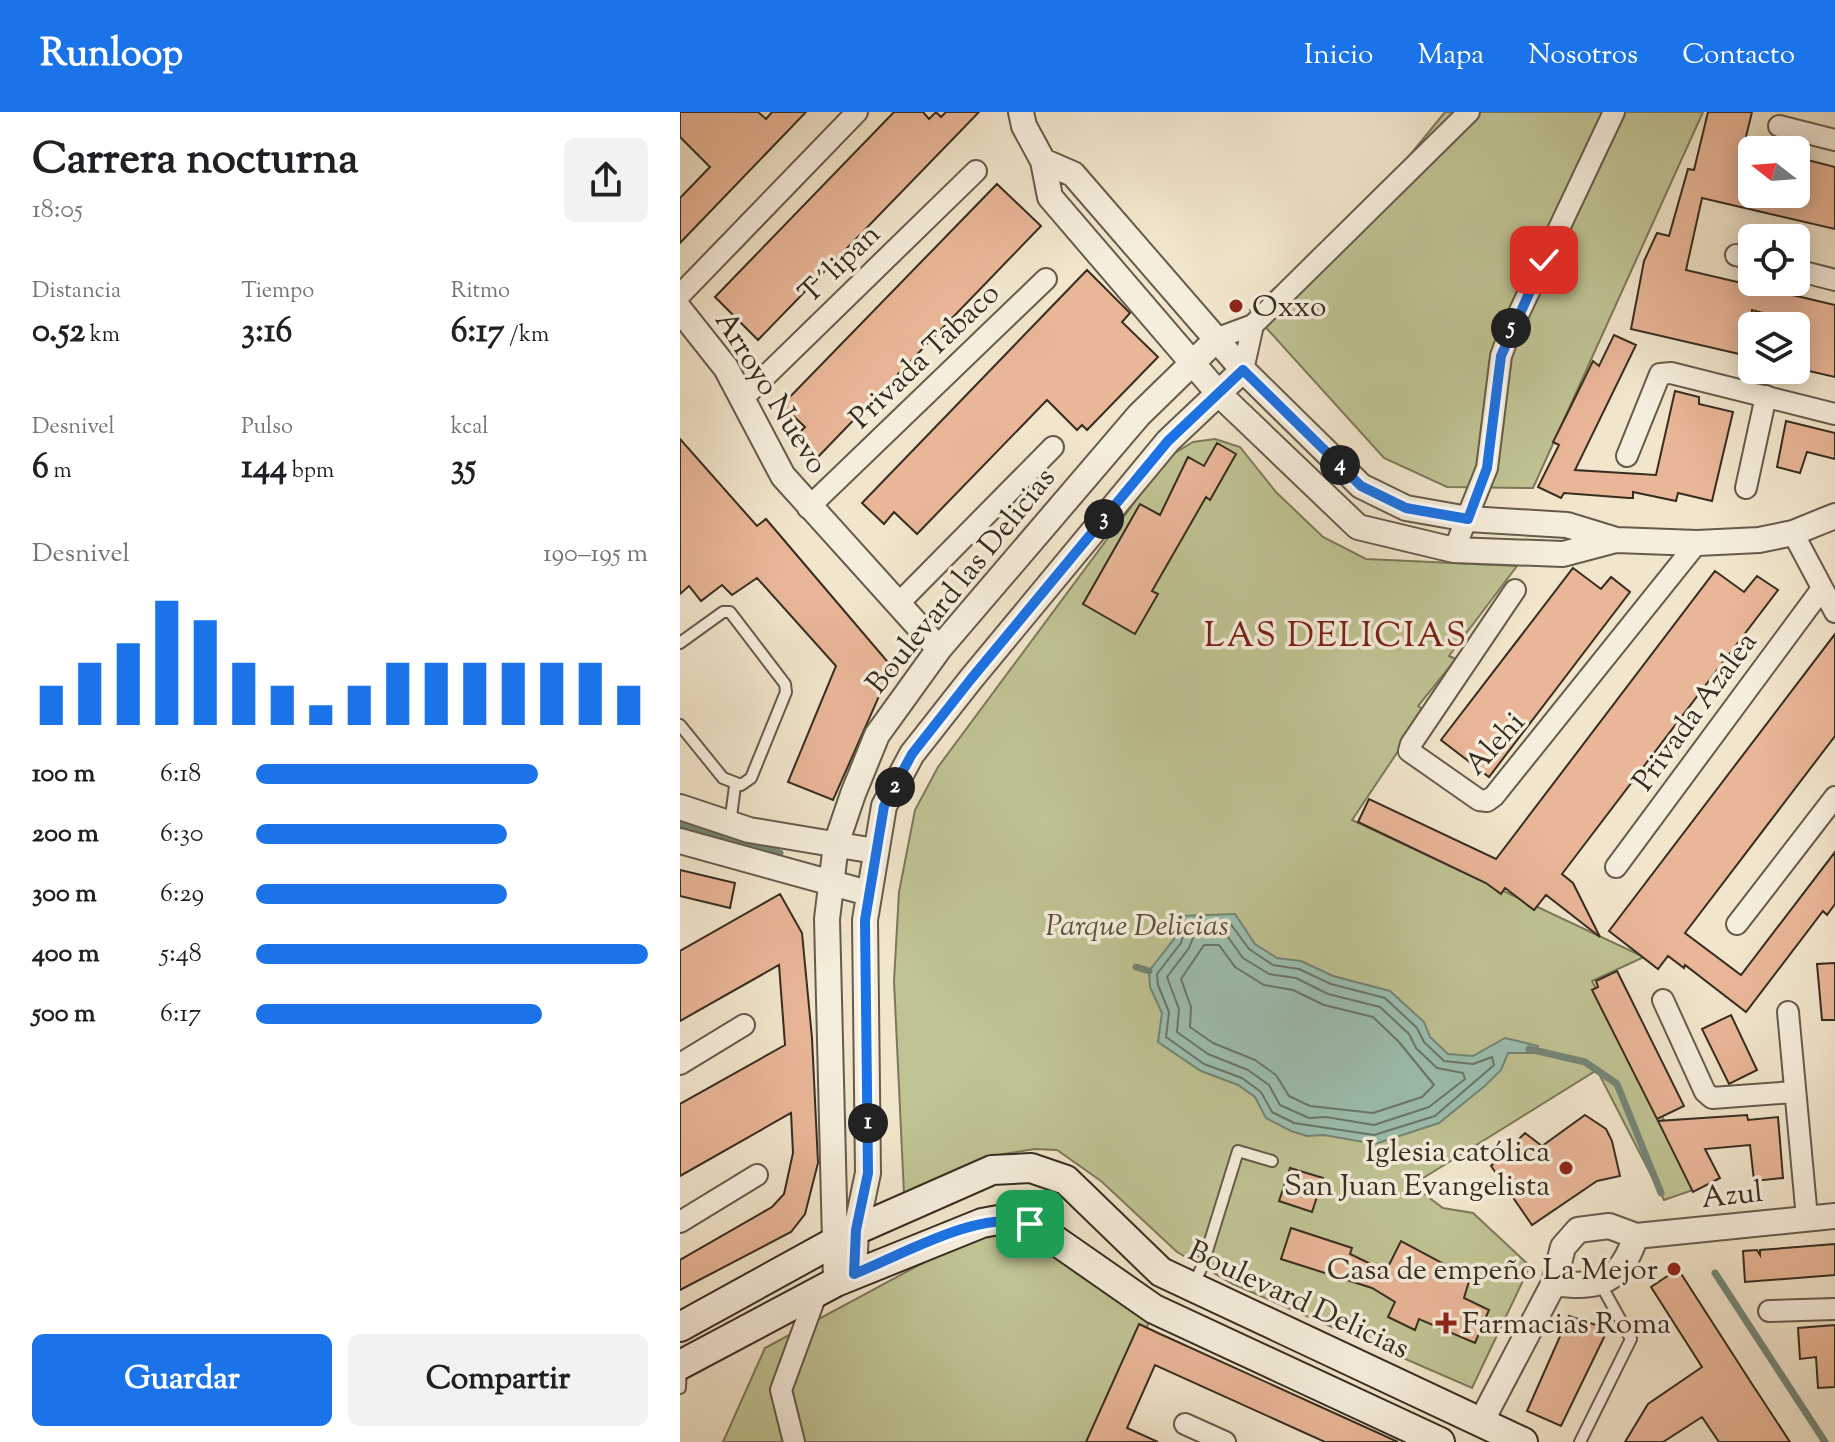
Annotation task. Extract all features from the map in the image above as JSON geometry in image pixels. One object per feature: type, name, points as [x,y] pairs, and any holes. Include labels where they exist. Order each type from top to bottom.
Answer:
[{"type":"main road","name":"Boulevard Delicias","points":[[680,1327],[845,1236],[992,1170],[1031,1168],[1066,1180],[1161,1272],[1191,1289],[1523,1442]]},
{"type":"main road","points":[[680,1372],[835,1283],[982,1223],[1009,1218],[1045,1233],[1154,1309],[1440,1442]]},
{"type":"street","points":[[680,295],[857,112]]},
{"type":"street","points":[[1021,112],[1024,126],[1043,161],[1050,197],[1194,361],[1219,394],[1358,527],[1454,550],[1563,554],[1616,540]]},
{"type":"street","points":[[1218,338],[1253,325],[1469,112]]},
{"type":"street","points":[[1454,550],[1487,468],[1501,356],[1509,334],[1614,112]]},
{"type":"street","points":[[1779,126],[1835,140]]},
{"type":"street","points":[[1043,161],[1073,174],[1243,370],[1361,486],[1406,508],[1468,519],[1567,525],[1616,540],[1697,543],[1759,540],[1793,533],[1835,516]]},
{"type":"street","name":"T´lipan","points":[[743,398],[976,171]]},
{"type":"street","points":[[1810,274],[1835,280]]},
{"type":"street","name":"Privada Tabaco","points":[[808,508],[1046,279]]},
{"type":"street","name":"Arroyo Nuevo","points":[[680,310],[705,337],[743,398],[783,476],[808,508],[939,649]]},
{"type":"street","points":[[794,1442],[781,1390],[835,1283],[845,1236],[868,1173],[865,920],[884,806],[912,754],[1168,441],[1243,370],[1253,325]]},
{"type":"street","name":"Boulevard las Delicias","points":[[845,1236],[829,884],[836,844],[877,735],[939,649],[1139,415],[1218,338]]},
{"type":"street","points":[[1627,456],[1660,374],[1671,373],[1835,414]]},
{"type":"street","points":[[1746,488],[1766,396]]},
{"type":"street","points":[[899,603],[1053,447]]},
{"type":"street","points":[[1793,533],[1835,612]]},
{"type":"street","name":"Alehi","points":[[1515,590],[1409,751],[1479,800],[1487,801],[1494,796],[1697,543]]},
{"type":"street","name":"Privada Azalea","points":[[1616,867],[1821,590]]},
{"type":"street","points":[[1737,924],[1835,797]]},
{"type":"street","points":[[680,807],[730,824],[801,841],[875,851]]},
{"type":"street","points":[[680,841],[868,893]]},
{"type":"street","points":[[1663,1000],[1705,1092],[1712,1098],[1793,1092]]},
{"type":"street","points":[[1788,1012],[1807,1218]]},
{"type":"street","points":[[680,1064],[744,1025]]},
{"type":"street","points":[[680,1222],[757,1175]]},
{"type":"street","name":"Azul","points":[[1481,1422],[1554,1283],[1558,1258],[1578,1230],[1609,1226],[1636,1236],[1835,1216]]},
{"type":"street","points":[[1554,1283],[1600,1283],[1623,1267],[1636,1236]]},
{"type":"street","points":[[1769,1311],[1835,1309]]},
{"type":"street","points":[[1185,1424],[1225,1442]]},
{"type":"lane","points":[[680,643],[723,612],[730,612],[785,684],[785,699],[751,778],[735,786]]},
{"type":"lane","points":[[680,725],[723,778],[735,786]]},
{"type":"lane","points":[[730,824],[735,786]]},
{"type":"lane","points":[[1191,1289],[1202,1267],[1238,1151],[1272,1161]]},
{"type":"lane","points":[[1580,1442],[1631,1339],[1600,1283]]},
{"type":"green space","points":[[1445,112],[1703,112],[1533,488],[1447,487],[1384,458],[1250,310],[1370,204]]},
{"type":"green space","name":"Parque Delicias","points":[[1215,439],[1240,447],[1276,492],[1323,537],[1366,559],[1517,566],[1449,656],[1456,659],[1418,706],[1425,711],[1352,820],[1644,957],[1592,981],[1699,1188],[1664,1200],[1597,1070],[1412,1185],[1443,1208],[1473,1213],[1530,1266],[1472,1388],[1233,1284],[1177,1252],[1101,1181],[1057,1150],[1035,1149],[997,1155],[904,1194],[894,981],[899,892],[915,810],[938,767],[1168,457],[1193,442]]},
{"type":"green space","points":[[1010,1216],[1159,1301],[1093,1442],[723,1442],[765,1348]]},
{"type":"water","points":[[1235,914],[1255,944],[1277,958],[1301,961],[1333,976],[1390,991],[1424,1022],[1430,1037],[1448,1054],[1473,1056],[1505,1038],[1538,1046],[1536,1053],[1508,1053],[1501,1070],[1439,1123],[1375,1144],[1324,1135],[1307,1136],[1291,1131],[1266,1118],[1255,1097],[1238,1085],[1201,1071],[1158,1042],[1162,1013],[1150,987],[1149,971],[1174,939],[1179,916]]},
{"type":"building","points":[[680,112],[758,112],[766,119],[772,112],[806,112],[680,243],[680,198],[710,167],[680,137]]},
{"type":"building","points":[[894,112],[923,112],[929,119],[936,112],[941,117],[946,112],[979,112],[758,340],[715,297]]},
{"type":"building","points":[[1708,112],[1752,112],[1746,136],[1738,136],[1738,206],[1702,198],[1686,270],[1738,282],[1738,296],[1797,296],[1835,305],[1835,377],[1810,371],[1810,312],[1738,312],[1738,354],[1631,329],[1644,261],[1657,233],[1669,236],[1688,169],[1694,170]]},
{"type":"building","points":[[1810,161],[1835,167],[1835,229],[1745,208],[1810,208]]},
{"type":"building","points":[[997,184],[1041,226],[816,459],[795,437],[805,427],[782,405]]},
{"type":"building","points":[[1087,270],[1130,313],[1122,322],[1158,357],[1087,430],[1082,425],[1077,430],[1047,400],[917,534],[894,512],[884,524],[862,503]]},
{"type":"building","points":[[1614,335],[1636,345],[1575,470],[1656,475],[1675,391],[1699,397],[1699,404],[1733,412],[1712,501],[1678,493],[1676,501],[1633,492],[1633,498],[1564,493],[1561,498],[1538,487],[1559,445],[1553,442],[1593,361],[1599,366]]},
{"type":"building","points":[[1786,421],[1835,433],[1835,459],[1807,452],[1800,473],[1777,467]]},
{"type":"building","points":[[680,439],[757,526],[766,519],[892,667],[833,800],[788,782],[836,666],[757,578],[732,595],[722,585],[701,601],[689,586],[680,594]]},
{"type":"building","points":[[1217,443],[1236,454],[1210,500],[1206,497],[1152,591],[1158,594],[1135,634],[1083,604],[1140,504],[1160,515],[1188,457],[1204,466]]},
{"type":"building","points":[[1573,568],[1601,589],[1611,577],[1630,592],[1489,777],[1441,740]]},
{"type":"building","points":[[1715,571],[1744,592],[1757,576],[1778,590],[1562,874],[1573,883],[1600,937],[1546,895],[1534,910],[1505,888],[1501,894],[1486,883],[1358,822],[1369,799],[1496,859]]},
{"type":"building","points":[[1835,634],[1835,736],[1685,933],[1741,975],[1835,852],[1835,904],[1827,915],[1823,911],[1746,1012],[1685,965],[1684,968],[1668,956],[1658,969],[1609,931]]},
{"type":"building","points":[[680,870],[735,883],[730,908],[680,896]]},
{"type":"building","points":[[780,894],[802,933],[812,1038],[818,1163],[805,1214],[791,1232],[680,1290],[680,1260],[772,1207],[784,1194],[793,1153],[791,1113],[680,1176],[680,1104],[785,1045],[779,965],[680,1021],[680,951]]},
{"type":"building","points":[[1835,963],[1835,1020],[1822,1020],[1817,964]]},
{"type":"building","points":[[1617,971],[1684,1106],[1657,1119],[1592,990],[1598,987],[1596,981]]},
{"type":"building","points":[[1731,1015],[1757,1070],[1729,1084],[1702,1029]]},
{"type":"building","name":"Iglesia católica San Juan Evangelista","points":[[1585,1115],[1606,1129],[1620,1176],[1597,1181],[1532,1225],[1491,1166],[1525,1133],[1542,1146]]},
{"type":"building","points":[[1747,1115],[1748,1120],[1778,1117],[1783,1178],[1754,1181],[1750,1145],[1705,1149],[1720,1178],[1693,1192],[1658,1121]]},
{"type":"building","points":[[1290,1168],[1323,1178],[1312,1212],[1279,1201]]},
{"type":"building","points":[[1291,1228],[1352,1248],[1350,1254],[1381,1269],[1387,1269],[1401,1241],[1470,1278],[1464,1298],[1489,1310],[1475,1343],[1419,1319],[1415,1330],[1388,1317],[1395,1302],[1372,1288],[1281,1259]]},
{"type":"building","points":[[1835,1244],[1835,1275],[1745,1282],[1743,1251],[1757,1250],[1760,1255],[1760,1250]]},
{"type":"building","points":[[1678,1269],[1790,1442],[1719,1442],[1702,1417],[1663,1442],[1625,1442],[1648,1404],[1702,1367],[1651,1287]]},
{"type":"building","points":[[1569,1316],[1608,1329],[1561,1426],[1527,1411]]},
{"type":"building","points":[[1139,1324],[1398,1442],[1325,1442],[1155,1365],[1127,1428],[1158,1442],[1086,1442]]},
{"type":"building","points":[[1835,1325],[1835,1387],[1818,1388],[1816,1357],[1800,1359],[1798,1328]]},
{"type":"waterway","points":[[680,824],[780,853]]},
{"type":"waterway","points":[[1136,967],[1149,971]]},
{"type":"waterway","points":[[1529,1049],[1585,1062],[1617,1084],[1661,1193]]},
{"type":"waterway","points":[[1715,1273],[1825,1442]]},
{"type":"place","name":"Oxxo","points":[[1236,306]]},
{"type":"place","name":"Iglesia católica San Juan Evangelista","points":[[1566,1168]]},
{"type":"place","name":"Casa de empeño La Mejor","points":[[1674,1269]]},
{"type":"place","name":"Farmacias Roma","points":[[1446,1323]]},
{"type":"district","name":"LAS DELICIAS","points":[[1336,634]]},
{"type":"route","points":[[1030,1224],[1009,1218],[982,1223],[854,1274],[856,1230],[868,1173],[865,920],[884,806],[912,754],[971,679],[1168,441],[1243,370],[1361,486],[1406,508],[1468,519],[1487,468],[1501,356],[1544,260]]}]
